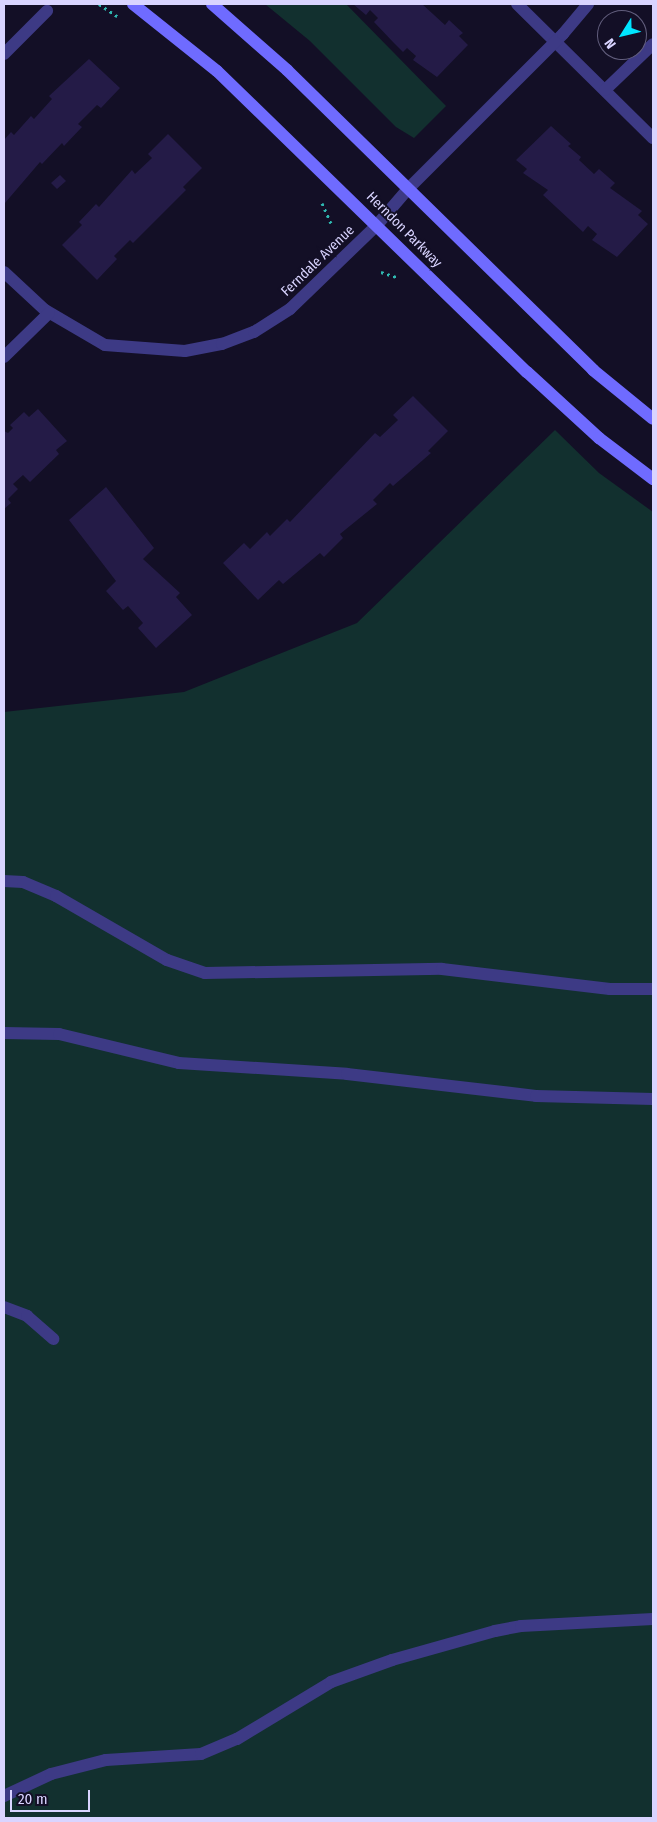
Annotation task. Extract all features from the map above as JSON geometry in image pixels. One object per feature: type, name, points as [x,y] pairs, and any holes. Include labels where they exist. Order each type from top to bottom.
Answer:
[{"type":"main road","name":"Herndon Parkway","points":[[133,4],[217,71],[563,406],[653,478]]},
{"type":"main road","points":[[212,4],[287,70],[407,190],[593,370],[653,419]]},
{"type":"street","points":[[517,4],[653,138]]},
{"type":"street","name":"Ferndale Avenue","points":[[4,272],[49,313],[105,345],[185,351],[222,344],[254,332],[290,309],[377,225],[407,190],[556,42],[588,4]]},
{"type":"street","points":[[4,54],[47,11]]},
{"type":"street","points":[[605,90],[653,44]]},
{"type":"street","points":[[4,357],[49,313]]},
{"type":"street","points":[[4,880],[23,882],[56,896],[167,960],[206,973],[442,969],[610,989],[653,989]]},
{"type":"street","points":[[4,1033],[58,1034],[180,1063],[347,1074],[536,1096],[653,1099]]},
{"type":"street","points":[[4,1307],[27,1316],[53,1339]]},
{"type":"street","points":[[4,1796],[51,1774],[106,1760],[201,1754],[237,1738],[331,1682],[392,1660],[495,1631],[521,1626],[653,1619]]},
{"type":"green space","points":[[265,4],[346,4],[446,106],[414,138],[396,127],[310,41]]},
{"type":"green space","points":[[555,430],[599,473],[653,512],[653,1818],[4,1818],[4,712],[184,692],[357,623]]},
{"type":"building","points":[[353,4],[422,4],[445,25],[449,20],[463,33],[459,36],[468,45],[437,77],[413,60],[416,56],[407,48],[403,52],[374,22],[378,18],[370,10],[366,15]]},
{"type":"building","points":[[89,59],[120,88],[101,108],[97,105],[78,124],[82,127],[64,146],[62,143],[42,164],[40,162],[5,203],[4,140],[11,132],[14,135],[31,116],[34,119],[52,99],[49,96]]},
{"type":"building","points":[[551,126],[571,144],[568,146],[581,157],[579,160],[594,174],[599,169],[615,183],[610,188],[642,211],[638,215],[648,224],[617,257],[592,240],[597,234],[588,226],[583,232],[543,195],[548,190],[523,173],[527,169],[516,160]]},
{"type":"building","points":[[168,134],[202,168],[183,187],[186,190],[133,243],[130,240],[114,256],[117,259],[97,280],[62,245],[82,225],[79,222],[96,204],[99,207],[132,170],[135,174],[152,158],[148,154]]},
{"type":"building","points":[[60,175],[66,181],[57,189],[51,183]]},
{"type":"building","points":[[413,396],[448,431],[428,451],[431,453],[393,486],[390,483],[373,500],[377,504],[340,534],[343,538],[324,557],[320,553],[283,584],[279,580],[258,600],[223,563],[244,543],[250,549],[267,532],[270,536],[287,519],[290,522],[375,433],[380,437],[398,420],[393,415]]},
{"type":"building","points":[[38,409],[67,441],[56,450],[59,454],[30,482],[23,475],[13,484],[18,489],[8,499],[11,503],[4,509],[4,431],[8,433],[13,428],[10,425],[24,412],[29,417]]},
{"type":"building","points":[[106,487],[154,548],[143,559],[180,593],[176,597],[192,615],[156,648],[138,628],[143,623],[128,606],[123,610],[106,591],[116,581],[69,520]]}]
